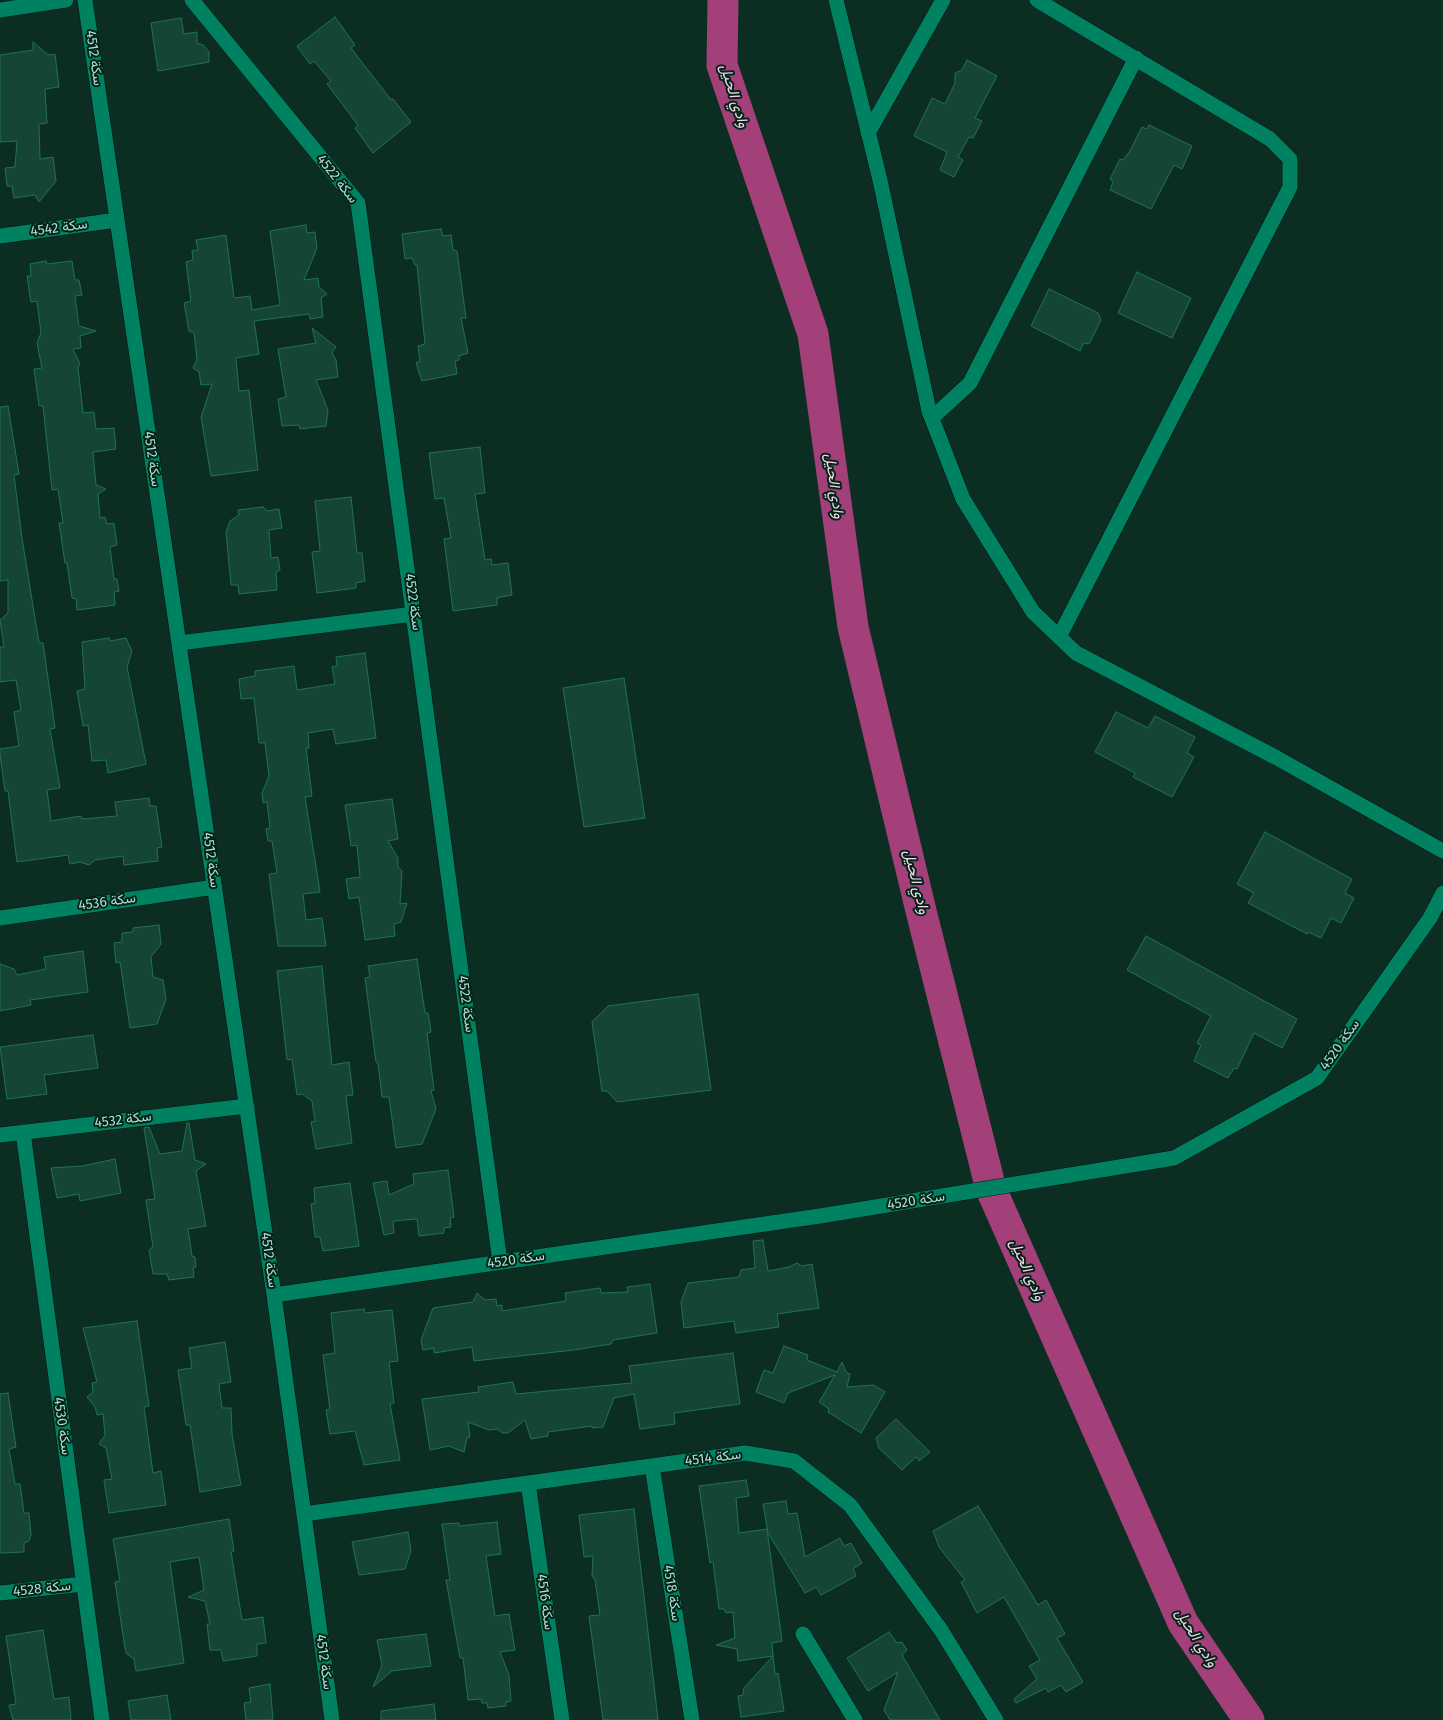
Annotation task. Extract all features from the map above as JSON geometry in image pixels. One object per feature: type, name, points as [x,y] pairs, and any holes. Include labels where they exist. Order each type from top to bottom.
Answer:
[{"type":"street","points":[[0,10],[66,0]]},
{"type":"street","name":"سكة 4512","points":[[85,0],[274,1295],[332,1720]]},
{"type":"street","name":"سكة 4522","points":[[192,0],[358,203],[500,1262]]},
{"type":"street","points":[[836,0],[932,418],[963,499],[1033,612],[1076,653],[1277,758],[1443,851]]},
{"type":"street","points":[[868,133],[943,0]]},
{"type":"street","points":[[1037,0],[1270,139],[1290,159],[1290,187],[1059,637]]},
{"type":"street","points":[[932,418],[970,383],[1136,58]]},
{"type":"street","name":"سكة 4542","points":[[0,236],[117,220]]},
{"type":"street","points":[[179,643],[414,614]]},
{"type":"street","name":"سكة 4536","points":[[0,918],[215,887]]},
{"type":"street","name":"سكة 4520","points":[[274,1295],[820,1216],[1174,1158],[1317,1078],[1430,918],[1443,893]]},
{"type":"street","name":"سكة 4532","points":[[0,1135],[246,1106]]},
{"type":"street","name":"سكة 4530","points":[[24,1132],[102,1720]]},
{"type":"street","name":"سكة 4514","points":[[304,1514],[746,1453],[794,1461],[850,1505],[941,1630],[996,1720]]},
{"type":"street","name":"سكة 4518","points":[[652,1466],[692,1720]]},
{"type":"street","name":"سكة 4516","points":[[528,1483],[562,1720]]},
{"type":"street","name":"سكة 4528","points":[[0,1593],[83,1584]]},
{"type":"street","points":[[803,1634],[855,1720]]},
{"type":"building","points":[[335,17],[355,45],[351,48],[391,100],[393,99],[411,122],[373,153],[355,128],[358,125],[327,84],[331,81],[314,61],[310,64],[297,46]]},
{"type":"building","points":[[181,18],[184,34],[197,32],[197,43],[203,45],[209,52],[209,62],[158,71],[151,23]]},
{"type":"building","points":[[33,42],[48,55],[55,54],[59,87],[45,89],[47,123],[39,124],[40,159],[53,157],[56,181],[39,202],[35,195],[14,198],[12,186],[7,186],[5,168],[15,167],[17,141],[0,142],[0,55],[33,50]]},
{"type":"building","points":[[967,60],[997,76],[975,118],[982,121],[973,138],[969,137],[958,157],[963,160],[954,177],[940,170],[947,152],[914,136],[932,98],[945,104],[955,83],[955,73],[962,70]]},
{"type":"building","points":[[1149,125],[1192,146],[1182,169],[1174,165],[1151,209],[1110,190],[1113,182],[1110,179],[1120,159],[1123,160],[1130,151],[1142,127],[1147,129]]},
{"type":"building","points":[[306,225],[307,233],[315,232],[317,248],[304,280],[318,278],[319,287],[327,294],[321,298],[323,317],[310,319],[309,314],[254,321],[259,354],[236,358],[239,391],[249,390],[258,470],[211,476],[201,417],[212,384],[201,385],[199,372],[193,368],[197,359],[194,333],[189,331],[184,303],[191,301],[186,262],[193,260],[192,251],[198,250],[196,240],[226,235],[234,298],[250,296],[252,310],[280,305],[270,231]]},
{"type":"building","points":[[441,229],[443,236],[451,235],[453,250],[457,251],[466,318],[461,318],[468,353],[459,356],[459,360],[455,361],[457,374],[422,381],[416,363],[420,361],[418,346],[425,344],[417,265],[415,265],[412,258],[405,259],[402,234]]},
{"type":"building","points":[[46,261],[47,264],[72,261],[75,280],[79,280],[82,295],[75,296],[79,326],[96,331],[80,336],[81,348],[73,349],[80,364],[78,367],[83,413],[94,412],[96,429],[114,428],[116,449],[93,452],[96,485],[106,489],[98,494],[100,518],[105,517],[107,524],[114,523],[117,545],[110,547],[114,579],[117,579],[119,591],[114,592],[115,605],[77,610],[76,599],[72,598],[59,523],[63,523],[58,489],[52,490],[43,406],[39,406],[34,369],[42,368],[37,343],[41,333],[37,301],[31,302],[27,276],[31,276],[30,264]]},
{"type":"building","points":[[1137,272],[1191,298],[1172,338],[1118,313]]},
{"type":"building","points":[[1049,289],[1098,313],[1101,320],[1089,344],[1084,343],[1080,351],[1031,326]]},
{"type":"building","points":[[312,328],[336,347],[332,353],[336,360],[338,377],[316,380],[328,410],[326,426],[300,429],[299,425],[282,426],[278,399],[286,397],[278,349],[316,343]]},
{"type":"building","points":[[8,406],[19,474],[14,475],[22,538],[39,643],[43,643],[55,728],[50,729],[60,788],[47,790],[51,821],[81,816],[82,819],[117,816],[115,802],[149,798],[150,806],[156,806],[162,847],[157,848],[158,861],[124,865],[123,856],[95,860],[89,865],[80,862],[70,864],[68,855],[17,862],[8,791],[5,791],[0,755],[0,749],[19,746],[14,712],[21,710],[16,680],[0,682],[0,647],[4,647],[0,620],[8,613],[8,580],[0,581],[0,407]]},
{"type":"building","points":[[480,447],[485,493],[475,494],[485,560],[491,559],[492,565],[508,563],[512,595],[497,598],[497,605],[453,611],[444,539],[451,538],[444,498],[435,499],[429,453]]},
{"type":"building","points":[[351,497],[357,553],[362,553],[365,581],[356,583],[356,588],[317,593],[312,552],[320,551],[315,501]]},
{"type":"building","points":[[263,507],[267,511],[279,509],[282,528],[269,530],[271,558],[278,557],[280,570],[276,572],[277,590],[239,594],[238,585],[231,585],[226,532],[230,521],[239,515],[238,510]]},
{"type":"building","points":[[109,638],[110,641],[126,638],[132,651],[127,667],[146,764],[108,773],[106,760],[92,761],[88,725],[83,726],[77,691],[85,689],[82,642]]},
{"type":"building","points":[[365,653],[376,738],[336,744],[333,729],[308,733],[309,748],[306,748],[312,796],[305,797],[320,892],[303,894],[306,920],[322,918],[326,946],[278,946],[269,874],[277,873],[272,841],[268,841],[266,829],[270,828],[267,802],[263,803],[262,793],[269,776],[265,743],[259,743],[254,698],[241,699],[239,679],[255,676],[255,671],[294,666],[297,690],[335,684],[332,667],[337,666],[336,657]]},
{"type":"building","points":[[624,678],[645,818],[584,827],[563,688]]},
{"type":"building","points":[[1116,712],[1148,728],[1155,716],[1195,737],[1187,753],[1194,757],[1172,797],[1133,777],[1135,773],[1095,752]]},
{"type":"building","points":[[392,799],[398,839],[388,841],[398,858],[398,867],[402,871],[400,904],[407,903],[401,922],[394,924],[395,936],[365,940],[359,897],[349,899],[346,879],[360,877],[357,845],[351,846],[345,805]]},
{"type":"building","points":[[1265,832],[1352,879],[1345,893],[1354,898],[1341,923],[1331,918],[1321,938],[1308,932],[1307,934],[1248,903],[1254,893],[1237,884]]},
{"type":"building","points":[[159,925],[161,944],[151,957],[153,977],[163,980],[166,999],[157,1024],[130,1028],[120,962],[116,963],[114,943],[122,942],[122,933],[133,932],[133,928]]},
{"type":"building","points":[[1146,936],[1297,1019],[1282,1048],[1254,1033],[1237,1069],[1234,1068],[1228,1078],[1194,1061],[1201,1045],[1197,1043],[1211,1016],[1127,970]]},
{"type":"building","points":[[83,951],[88,992],[30,1000],[31,1005],[0,1011],[0,964],[14,969],[17,975],[46,969],[44,957]]},
{"type":"building","points":[[417,959],[425,1013],[428,1013],[430,1024],[431,1032],[427,1033],[434,1090],[431,1091],[436,1109],[422,1144],[396,1148],[389,1097],[382,1097],[365,978],[370,977],[368,966]]},
{"type":"building","points":[[322,966],[332,1065],[349,1062],[353,1095],[346,1096],[352,1143],[316,1149],[311,1122],[315,1121],[312,1101],[302,1094],[297,1095],[292,1059],[287,1060],[277,971]]},
{"type":"building","points":[[698,994],[711,1090],[617,1102],[607,1091],[602,1091],[592,1022],[608,1006]]},
{"type":"building","points":[[93,1035],[98,1068],[44,1075],[47,1094],[7,1099],[0,1047]]},
{"type":"building","points":[[187,1123],[189,1123],[195,1160],[206,1164],[196,1171],[206,1226],[188,1229],[192,1256],[195,1257],[194,1277],[169,1280],[167,1274],[153,1274],[149,1250],[153,1247],[146,1200],[155,1199],[144,1128],[149,1127],[160,1154],[182,1151]]},
{"type":"building","points":[[115,1159],[121,1193],[80,1201],[79,1194],[57,1198],[51,1168],[82,1166]]},
{"type":"building","points":[[448,1170],[454,1217],[450,1218],[451,1227],[444,1228],[444,1233],[419,1236],[417,1219],[393,1221],[394,1233],[384,1235],[373,1183],[387,1181],[389,1195],[414,1184],[413,1174]]},
{"type":"building","points":[[350,1183],[359,1246],[323,1251],[320,1237],[315,1237],[311,1204],[315,1203],[314,1188]]},
{"type":"building","points":[[763,1240],[768,1271],[789,1267],[797,1263],[802,1266],[812,1264],[819,1308],[777,1314],[779,1327],[736,1333],[734,1321],[684,1328],[681,1302],[688,1283],[739,1277],[741,1270],[755,1268],[753,1241]]},
{"type":"building","points":[[650,1284],[657,1333],[613,1340],[611,1344],[574,1350],[474,1361],[472,1347],[434,1353],[434,1348],[423,1350],[421,1340],[433,1308],[473,1302],[477,1293],[485,1300],[496,1299],[497,1306],[502,1305],[502,1311],[566,1301],[565,1293],[600,1288],[601,1293],[628,1292],[627,1287]]},
{"type":"building","points":[[364,1309],[365,1313],[392,1310],[398,1361],[389,1362],[394,1403],[390,1404],[400,1460],[364,1465],[355,1431],[330,1434],[326,1410],[330,1410],[323,1355],[335,1353],[331,1313]]},
{"type":"building","points":[[137,1321],[149,1406],[144,1407],[153,1473],[161,1471],[166,1505],[109,1513],[104,1480],[112,1479],[106,1448],[99,1444],[105,1435],[103,1414],[97,1415],[95,1407],[87,1397],[93,1392],[92,1383],[97,1382],[83,1328]]},
{"type":"building","points":[[225,1342],[231,1382],[219,1384],[222,1408],[231,1408],[232,1434],[241,1485],[200,1492],[190,1425],[186,1425],[178,1370],[192,1368],[189,1348]]},
{"type":"building","points":[[784,1346],[808,1355],[807,1360],[837,1372],[842,1362],[846,1372],[850,1374],[847,1387],[874,1385],[885,1392],[861,1433],[828,1412],[829,1409],[819,1402],[835,1375],[788,1393],[784,1403],[756,1392],[764,1370],[773,1373]]},
{"type":"building","points":[[733,1353],[740,1404],[674,1413],[675,1424],[640,1429],[634,1394],[614,1398],[603,1427],[592,1428],[592,1426],[548,1432],[548,1436],[531,1439],[525,1420],[508,1433],[502,1433],[498,1429],[489,1430],[468,1422],[470,1437],[467,1438],[464,1452],[449,1446],[430,1450],[422,1399],[479,1392],[478,1387],[513,1382],[516,1394],[632,1383],[629,1366]]},
{"type":"building","points":[[8,1393],[16,1447],[9,1449],[15,1484],[20,1484],[24,1513],[29,1513],[31,1535],[29,1541],[24,1543],[24,1552],[0,1553],[0,1394]]},
{"type":"building","points":[[896,1419],[930,1452],[919,1461],[916,1457],[902,1470],[879,1448],[876,1438]]},
{"type":"building","points":[[746,1480],[749,1496],[736,1498],[739,1533],[767,1529],[782,1641],[772,1643],[773,1656],[738,1661],[737,1649],[716,1645],[735,1638],[733,1612],[726,1613],[724,1609],[719,1609],[713,1562],[710,1563],[699,1486]]},
{"type":"building","points":[[786,1501],[788,1514],[797,1513],[805,1557],[840,1538],[844,1546],[851,1543],[862,1563],[853,1569],[856,1576],[821,1595],[816,1587],[805,1593],[768,1533],[763,1504]]},
{"type":"building","points":[[978,1506],[1038,1605],[1046,1600],[1065,1634],[1057,1638],[1083,1682],[1066,1692],[1061,1685],[1048,1692],[1046,1688],[1016,1703],[1014,1699],[1037,1679],[1029,1666],[1040,1660],[1004,1597],[977,1613],[961,1582],[965,1580],[939,1547],[933,1531]]},
{"type":"building","points":[[634,1509],[658,1720],[603,1720],[589,1616],[600,1615],[595,1580],[592,1576],[593,1556],[584,1557],[579,1515]]},
{"type":"building","points":[[229,1519],[234,1551],[231,1552],[242,1620],[263,1617],[266,1643],[257,1644],[257,1656],[223,1661],[221,1650],[210,1650],[207,1624],[210,1624],[205,1601],[188,1597],[204,1590],[199,1557],[170,1562],[184,1663],[136,1671],[134,1659],[127,1654],[125,1649],[115,1582],[120,1581],[113,1539]]},
{"type":"building","points":[[497,1522],[501,1554],[486,1556],[495,1616],[509,1614],[515,1650],[500,1652],[509,1675],[511,1701],[506,1702],[506,1706],[488,1708],[487,1703],[482,1703],[481,1699],[468,1700],[463,1658],[460,1658],[446,1580],[450,1580],[442,1524],[459,1523],[459,1526]]},
{"type":"building","points":[[408,1532],[411,1551],[405,1569],[359,1575],[352,1542]]},
{"type":"building","points":[[43,1630],[54,1699],[69,1697],[71,1720],[13,1720],[9,1705],[16,1704],[6,1636]]},
{"type":"building","points":[[889,1632],[897,1643],[902,1642],[907,1650],[902,1655],[940,1720],[890,1720],[884,1710],[898,1672],[868,1691],[847,1658]]},
{"type":"building","points":[[426,1634],[431,1666],[392,1671],[373,1687],[382,1665],[377,1640]]},
{"type":"building","points":[[773,1656],[775,1674],[778,1673],[784,1711],[741,1717],[738,1696],[743,1695],[744,1688]]},
{"type":"building","points":[[270,1684],[273,1720],[246,1720],[244,1703],[251,1702],[249,1688]]},
{"type":"building","points":[[167,1695],[171,1720],[131,1720],[128,1701]]},
{"type":"building","points":[[434,1704],[436,1720],[381,1720],[381,1711]]},
{"type":"waterway","name":"وادي الحيل","points":[[723,0],[722,65],[813,334],[853,627],[922,915],[991,1189],[1183,1623],[1249,1720]]}]
